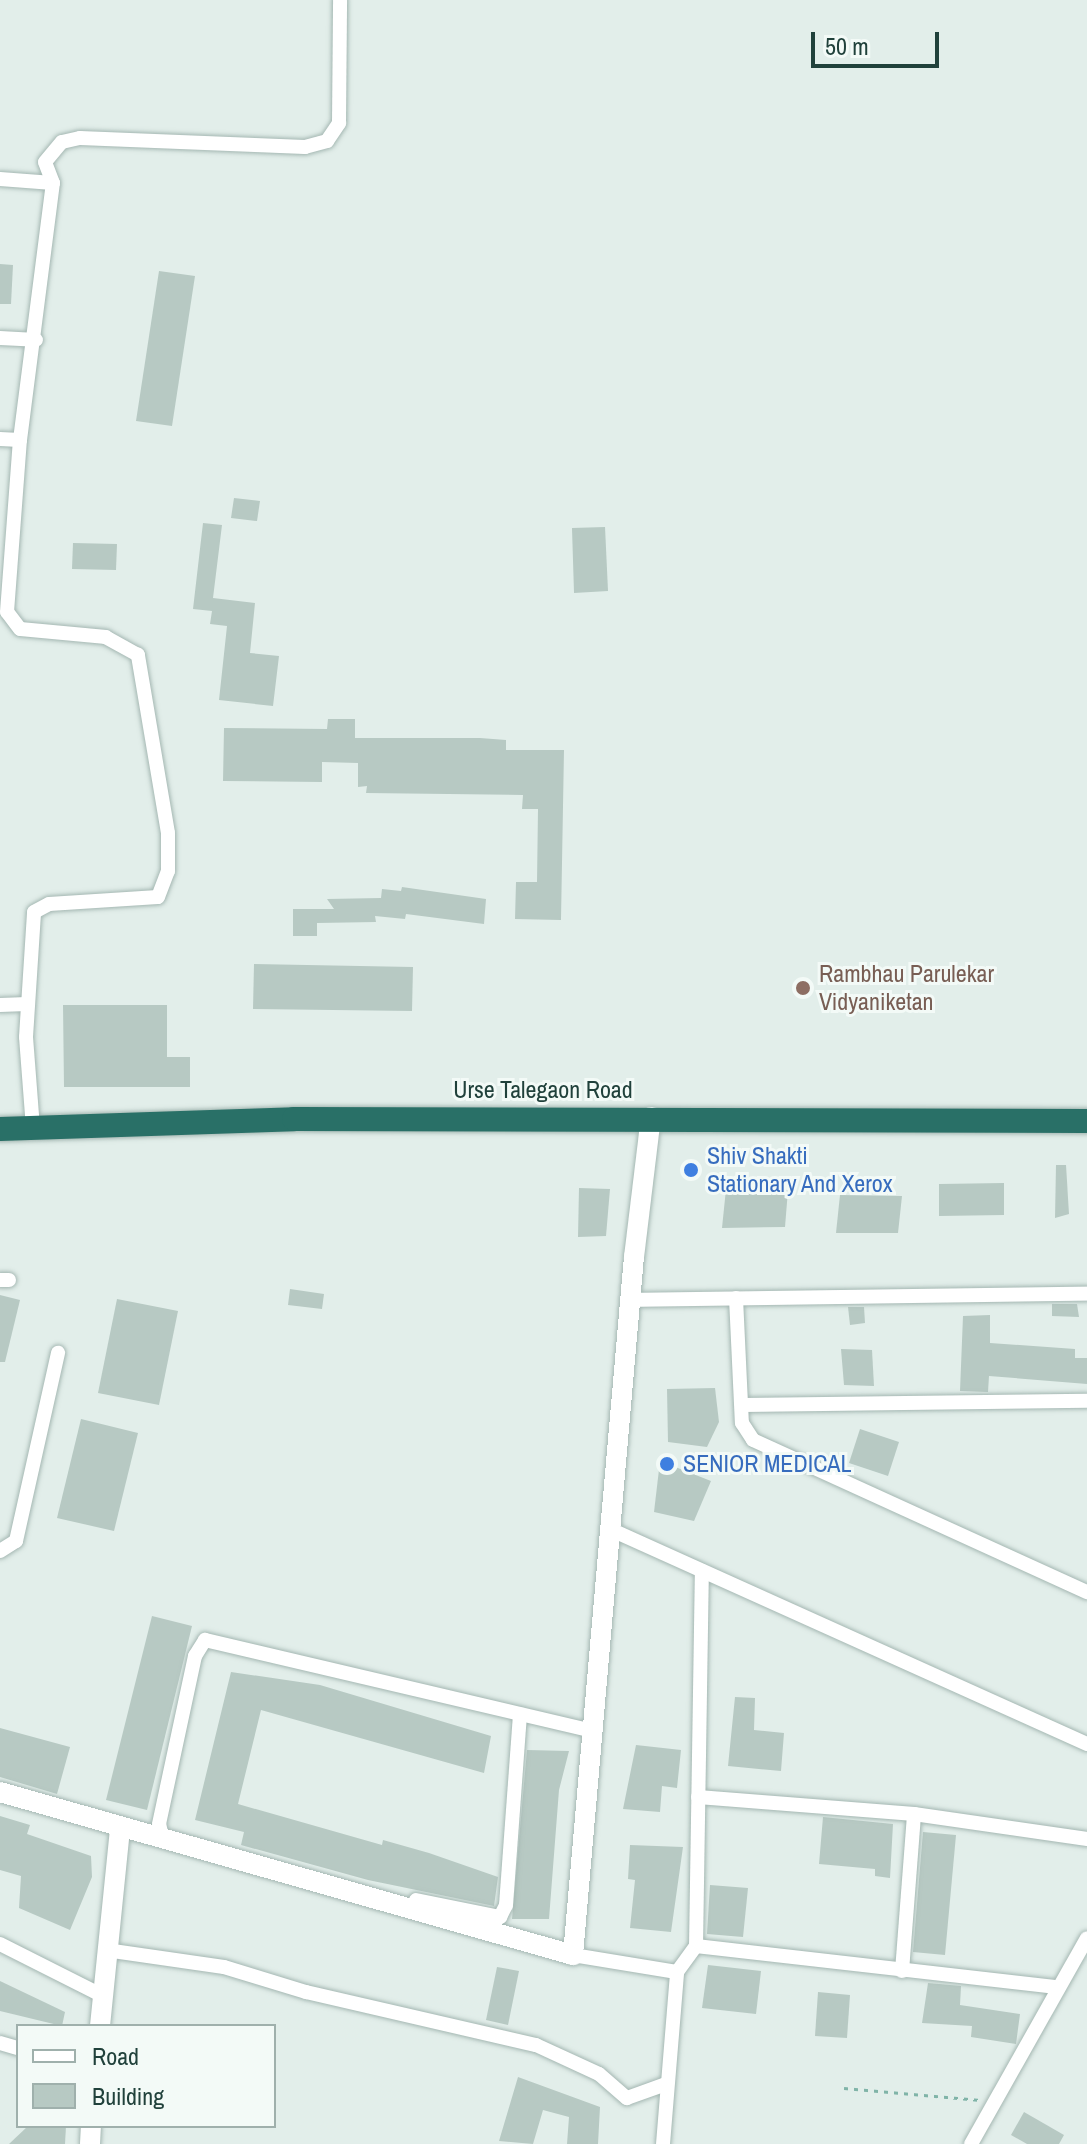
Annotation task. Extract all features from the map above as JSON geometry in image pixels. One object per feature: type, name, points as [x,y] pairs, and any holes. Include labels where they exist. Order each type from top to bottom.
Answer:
[{"type":"highway","name":"Urse Talegaon Road","points":[[0,1129],[294,1119],[651,1117],[1087,1121]]},
{"type":"street","points":[[33,1128],[27,1004],[34,912],[49,904],[158,897],[168,871],[168,833],[138,655],[106,637],[20,629],[10,621],[7,525],[36,340],[53,183],[45,162],[52,149],[80,138],[305,147],[327,141],[339,123],[340,0]]},
{"type":"street","points":[[0,179],[53,183]]},
{"type":"street","points":[[0,338],[36,340]]},
{"type":"street","points":[[0,439],[20,440]]},
{"type":"street","points":[[0,1005],[27,1004]]},
{"type":"street","points":[[573,1955],[614,1531],[630,1300],[651,1117]]},
{"type":"street","points":[[630,1300],[1087,1294]]},
{"type":"street","points":[[736,1298],[742,1423],[753,1440],[1087,1592]]},
{"type":"street","points":[[0,1551],[16,1541],[58,1353]]},
{"type":"street","points":[[743,1405],[1087,1401]]},
{"type":"street","points":[[614,1531],[1087,1744]]},
{"type":"street","points":[[663,2144],[677,1972],[696,1946],[702,1571]]},
{"type":"street","points":[[163,1841],[161,1811],[195,1656],[205,1640],[593,1731]]},
{"type":"street","points":[[244,1858],[500,1917],[506,1905],[520,1715]]},
{"type":"street","points":[[0,1792],[120,1829],[573,1955],[677,1972]]},
{"type":"street","points":[[698,1797],[914,1814],[1087,1839]]},
{"type":"street","points":[[902,1971],[914,1814]]},
{"type":"street","points":[[100,2024],[120,1829]]},
{"type":"street","points":[[971,2144],[1055,1987],[1087,1938]]},
{"type":"street","points":[[0,1944],[103,1996]]},
{"type":"street","points":[[696,1946],[1055,1987]]},
{"type":"street","points":[[106,1950],[224,1967],[306,1992],[536,2045],[599,2074],[627,2098],[666,2084]]},
{"type":"path","points":[[844,2088],[994,2102]]},
{"type":"building","points":[[0,264],[13,265],[11,304],[0,304]]},
{"type":"building","points":[[159,271],[195,276],[172,426],[136,421]]},
{"type":"building","points":[[234,498],[260,501],[257,521],[231,518]]},
{"type":"building","points":[[203,523],[222,525],[213,598],[255,603],[250,653],[279,656],[273,706],[219,700],[227,626],[210,624],[212,611],[193,609]]},
{"type":"building","points":[[605,527],[608,591],[574,593],[572,528]]},
{"type":"building","points":[[73,543],[117,544],[116,570],[72,569]]},
{"type":"building","points":[[328,719],[355,719],[355,738],[480,738],[506,740],[506,750],[564,750],[561,920],[515,919],[516,882],[537,882],[538,809],[522,809],[523,795],[366,793],[367,786],[358,787],[358,763],[322,762],[322,782],[223,781],[224,728],[327,729]]},
{"type":"building","points":[[402,887],[486,899],[484,924],[406,914],[405,919],[375,916],[376,922],[317,923],[317,936],[293,936],[293,909],[334,909],[327,899],[381,898],[382,889],[401,891]]},
{"type":"building","points":[[254,964],[413,967],[412,1011],[253,1009]]},
{"type":"building","points":[[63,1005],[167,1005],[167,1057],[190,1057],[190,1087],[64,1087]]},
{"type":"building","points":[[1056,1165],[1066,1165],[1069,1214],[1055,1218]]},
{"type":"building","points":[[1004,1183],[1004,1215],[939,1216],[939,1184]]},
{"type":"building","points":[[579,1188],[610,1189],[606,1236],[578,1237]]},
{"type":"building","points":[[726,1189],[788,1190],[785,1227],[722,1228]]},
{"type":"building","points":[[840,1195],[902,1196],[898,1233],[836,1233]]},
{"type":"building","points":[[290,1289],[324,1294],[322,1309],[288,1305]]},
{"type":"building","points":[[0,1295],[20,1300],[5,1362],[0,1362]]},
{"type":"building","points":[[117,1299],[178,1311],[159,1405],[98,1393]]},
{"type":"building","points":[[1052,1304],[1077,1304],[1079,1317],[1052,1316]]},
{"type":"building","points":[[848,1307],[864,1307],[865,1323],[850,1325]]},
{"type":"building","points":[[990,1315],[990,1343],[1075,1349],[1075,1358],[1087,1358],[1087,1384],[989,1376],[988,1392],[960,1391],[963,1316]]},
{"type":"building","points":[[841,1349],[872,1350],[874,1386],[844,1385]]},
{"type":"building","points":[[715,1388],[719,1422],[707,1447],[668,1442],[667,1389]]},
{"type":"building","points":[[81,1419],[138,1433],[114,1531],[57,1518]]},
{"type":"building","points":[[860,1429],[899,1442],[888,1476],[849,1463]]},
{"type":"building","points":[[660,1461],[711,1481],[694,1521],[654,1512]]},
{"type":"building","points":[[152,1616],[192,1626],[147,1810],[106,1800]]},
{"type":"building","points":[[231,1672],[320,1685],[491,1736],[484,1773],[261,1710],[238,1804],[382,1845],[383,1840],[498,1877],[494,1906],[368,1880],[241,1845],[244,1832],[195,1820]]},
{"type":"building","points":[[735,1697],[755,1698],[754,1730],[784,1733],[781,1771],[728,1766]]},
{"type":"building","points":[[0,1728],[70,1747],[57,1794],[0,1777]]},
{"type":"building","points":[[636,1745],[681,1750],[677,1788],[662,1786],[660,1812],[623,1809]]},
{"type":"building","points":[[527,1750],[569,1751],[559,1790],[549,1919],[512,1919]]},
{"type":"building","points":[[0,1816],[30,1825],[27,1834],[91,1856],[92,1877],[70,1930],[19,1908],[21,1876],[0,1870]]},
{"type":"building","points":[[823,1817],[893,1824],[890,1878],[875,1876],[875,1869],[819,1864]]},
{"type":"building","points":[[923,1832],[956,1835],[945,1955],[913,1952]]},
{"type":"building","points":[[630,1845],[683,1847],[671,1932],[630,1928],[635,1880],[628,1879]]},
{"type":"building","points":[[710,1885],[748,1888],[743,1937],[707,1934]]},
{"type":"building","points":[[708,1965],[761,1971],[756,2014],[702,2008]]},
{"type":"building","points":[[497,1967],[519,1971],[508,2025],[486,2020]]},
{"type":"building","points":[[0,1981],[65,2012],[62,2024],[54,2024],[0,2011]]},
{"type":"building","points":[[928,1983],[961,1986],[960,2005],[1020,2014],[1016,2044],[971,2037],[972,2026],[922,2023]]},
{"type":"building","points":[[818,1992],[850,1995],[847,2038],[815,2036]]},
{"type":"building","points":[[518,2077],[600,2107],[598,2144],[567,2144],[569,2117],[543,2110],[533,2144],[499,2141]]},
{"type":"building","points":[[1024,2112],[1064,2135],[1059,2144],[1027,2144],[1011,2135]]},
{"type":"building","points":[[26,2128],[66,2128],[65,2144],[9,2144]]},
{"type":"place","name":"Rambhau Parulekar Vidyaniketan","points":[[803,988]]},
{"type":"place","name":"Shiv Shakti Stationary And Xerox","points":[[691,1170]]},
{"type":"place","name":"SENIOR MEDICAL","points":[[667,1464]]}]
